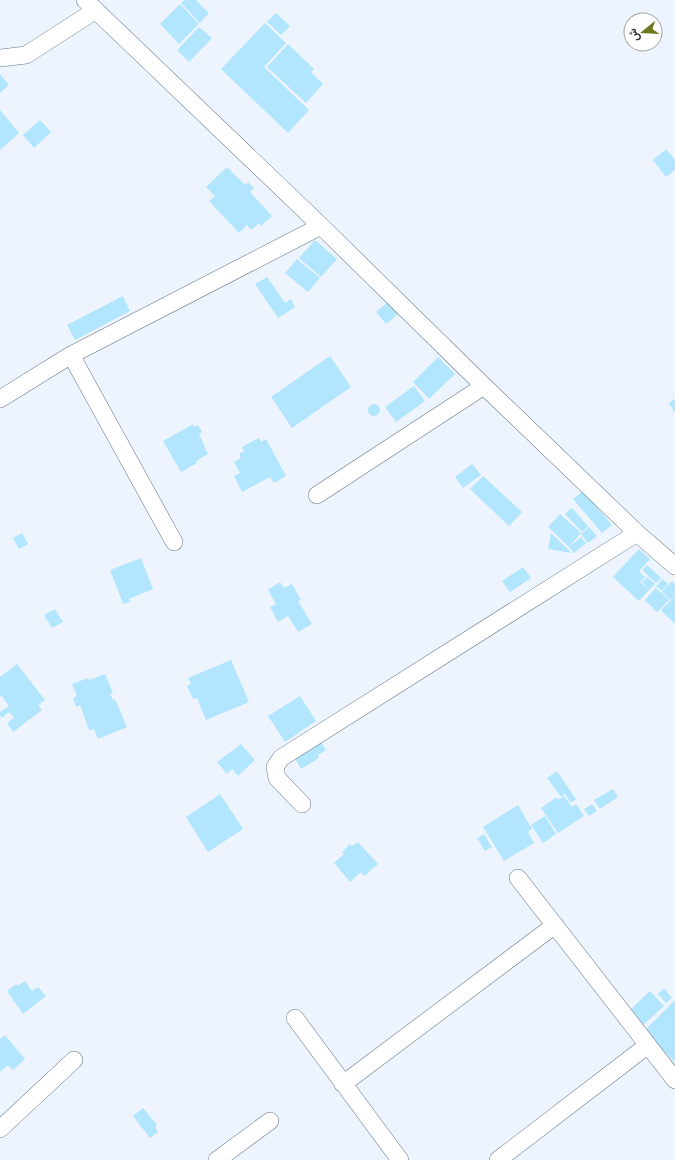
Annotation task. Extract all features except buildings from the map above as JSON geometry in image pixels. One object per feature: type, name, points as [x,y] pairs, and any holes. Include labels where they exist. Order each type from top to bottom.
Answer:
[{"type":"street","points":[[0,58],[26,54],[90,5],[321,226],[637,533],[675,566]]},
{"type":"street","points":[[0,399],[71,355],[321,226]]},
{"type":"street","points":[[71,355],[174,542]]},
{"type":"street","points":[[317,495],[484,386]]},
{"type":"street","points":[[302,804],[277,778],[275,767],[281,758],[637,533]]},
{"type":"street","points":[[518,878],[675,1080]]},
{"type":"street","points":[[343,1084],[555,925]]},
{"type":"street","points":[[294,1018],[400,1160]]},
{"type":"street","points":[[498,1160],[648,1045]]},
{"type":"street","points":[[0,1129],[74,1060]]},
{"type":"street","points":[[217,1160],[270,1121]]}]
